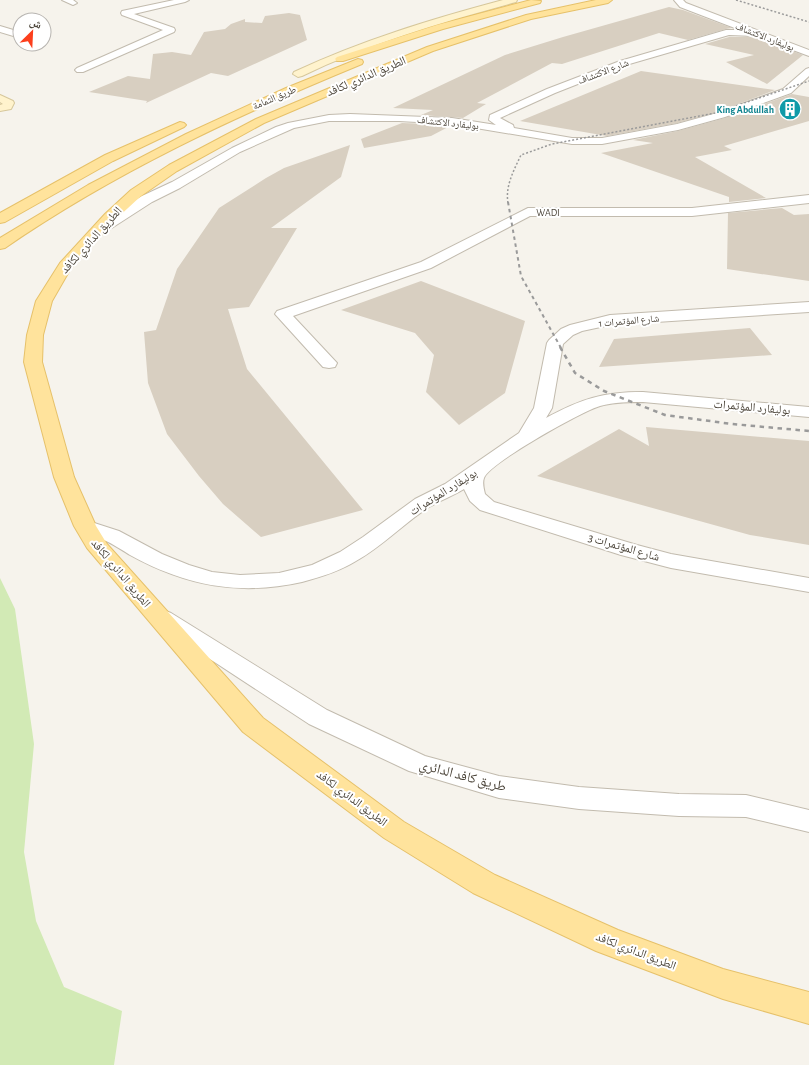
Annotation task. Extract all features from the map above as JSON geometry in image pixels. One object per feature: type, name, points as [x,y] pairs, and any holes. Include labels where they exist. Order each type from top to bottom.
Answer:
[{"type":"main road","name":"طريق الثمامة","points":[[513,0],[465,12],[353,49],[295,75],[426,31],[540,0]]},
{"type":"main road","name":"طريق الثمامة","points":[[0,245],[23,228],[145,159],[255,105],[358,62],[516,13],[568,0]]},
{"type":"main road","name":"الطريق الدائري لكافد","points":[[608,0],[529,17],[430,49],[260,121],[173,168],[136,193],[110,217],[65,266],[44,301],[35,335],[33,362],[64,477],[85,526],[98,548],[253,725],[394,830],[484,884],[607,941],[723,984],[809,1008]]},
{"type":"main road","points":[[0,98],[9,103],[6,107],[0,108]]},
{"type":"main road","points":[[0,219],[109,158],[192,119]]},
{"type":"street","points":[[80,70],[171,30],[125,13],[185,0]]},
{"type":"street","name":"بوليفارد الاكتشاف","points":[[678,0],[683,5],[809,53]]},
{"type":"street","points":[[0,29],[12,33]]},
{"type":"street","name":"شارع الاكتشاف","points":[[530,133],[498,123],[494,119],[551,91],[623,63],[729,32],[756,33]]},
{"type":"street","name":"بوليفارد الاكتشاف","points":[[99,230],[148,199],[176,185],[236,150],[280,129],[292,125],[330,118],[384,117],[452,121],[572,141],[602,141],[707,120],[788,91],[805,80],[809,71]]},
{"type":"street","points":[[788,91],[802,94]]},
{"type":"street","name":"WADI","points":[[329,363],[283,314],[426,265],[528,212],[692,212],[809,199]]},
{"type":"street","name":"شارع المؤتمرات 1","points":[[525,437],[543,408],[555,343],[572,330],[588,324],[610,320],[809,307]]},
{"type":"street","name":"بوليفارد المؤتمرات","points":[[85,526],[112,536],[154,559],[181,570],[211,579],[240,582],[279,580],[320,570],[348,557],[371,542],[422,503],[452,488],[525,437],[585,405],[626,397],[809,412]]},
{"type":"street","name":"شارع المؤتمرات 3","points":[[481,469],[474,476],[474,493],[479,500],[488,506],[629,550],[671,561],[809,585]]},
{"type":"street","name":"طريق كافد الدائري","points":[[154,612],[318,717],[418,764],[499,787],[579,798],[679,805],[746,806],[809,821]]},
{"type":"green space","points":[[0,578],[15,609],[34,744],[24,852],[36,921],[64,987],[122,1011],[114,1065],[0,1065]]},
{"type":"building","points":[[669,7],[683,10],[732,28],[688,40],[659,33],[562,64],[552,63],[477,103],[486,104],[463,118],[421,115],[433,110],[393,108],[505,55]]},
{"type":"building","points":[[289,13],[300,15],[307,40],[228,76],[211,73],[146,103],[147,101],[89,92],[128,76],[150,79],[153,54],[172,52],[191,55],[204,32],[225,29],[231,24],[245,19],[245,22],[262,23],[265,16]]},
{"type":"building","points":[[729,37],[755,37],[803,55],[767,84],[726,62],[754,55],[705,44]]},
{"type":"building","points":[[641,71],[775,90],[717,112],[677,123],[607,136],[520,121]]},
{"type":"building","points":[[792,94],[809,97],[809,121],[724,146],[732,150],[695,157],[766,198],[729,202],[729,197],[601,153],[653,143],[633,140],[678,131],[725,118]]},
{"type":"building","points":[[402,123],[452,125],[431,136],[364,148],[361,139]]},
{"type":"building","points":[[350,145],[341,177],[271,228],[297,228],[249,307],[228,309],[247,369],[363,510],[261,537],[223,504],[199,476],[167,434],[148,383],[144,332],[156,330],[177,269],[219,208],[284,168]]},
{"type":"building","points":[[782,208],[794,215],[809,214],[809,281],[727,269],[728,213]]},
{"type":"building","points":[[421,281],[525,321],[505,393],[459,425],[426,392],[434,355],[415,333],[341,310]]},
{"type":"building","points":[[750,328],[772,355],[599,367],[614,339]]},
{"type":"building","points":[[646,427],[809,441],[809,545],[750,535],[537,476],[619,429],[649,446]]},
{"type":"railway","points":[[736,0],[809,22]]},
{"type":"railway","points":[[508,203],[507,197],[509,184],[521,155],[552,144],[715,113],[809,81]]},
{"type":"railway","points":[[508,202],[521,276],[561,348]]},
{"type":"railway","points":[[560,347],[575,373],[604,391],[665,415],[732,424],[809,431]]},
{"type":"place","name":"King Abdullah","points":[[790,109]]}]
